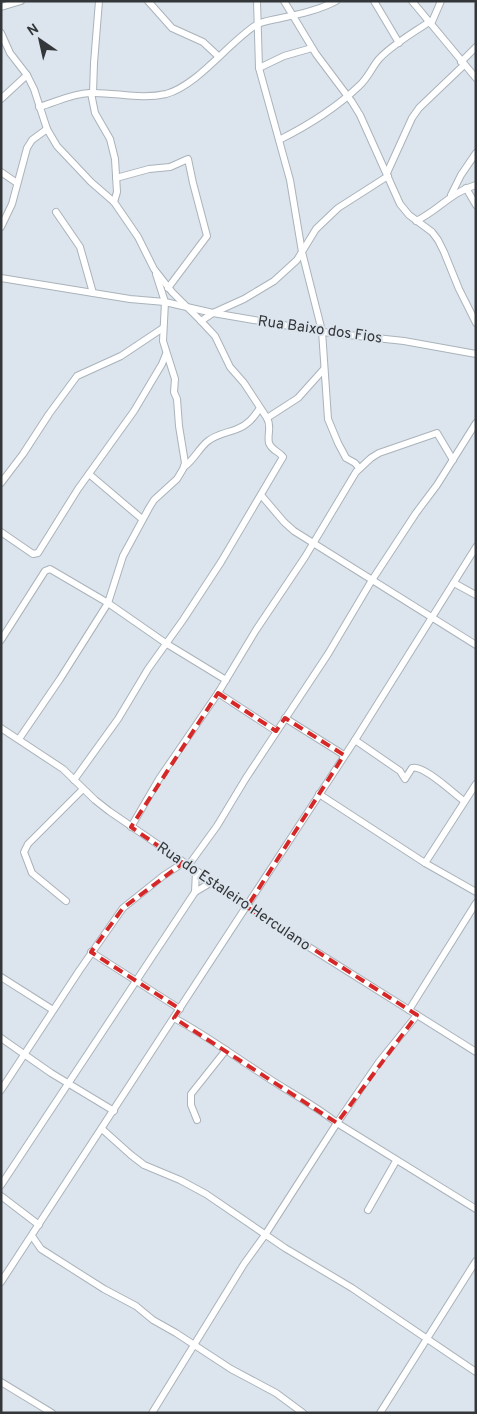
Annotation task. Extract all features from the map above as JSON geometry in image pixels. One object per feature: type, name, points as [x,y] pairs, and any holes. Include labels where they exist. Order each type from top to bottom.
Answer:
[{"type":"street","points":[[1,7],[21,1]]},
{"type":"street","points":[[99,1],[92,93],[95,112],[110,139],[115,159],[117,192],[114,202]]},
{"type":"street","points":[[148,1],[172,28],[203,42],[218,56]]},
{"type":"street","points":[[257,1],[259,68],[290,180],[302,252],[322,331],[328,419],[346,458],[355,463],[359,468]]},
{"type":"street","points":[[284,1],[312,48],[360,115],[400,204],[409,215],[432,232],[438,240],[476,323]]},
{"type":"street","points":[[39,107],[65,96],[92,93],[139,97],[172,92],[187,83],[258,24],[317,10],[336,1]]},
{"type":"street","points":[[374,1],[399,43]]},
{"type":"street","points":[[412,1],[476,78]]},
{"type":"street","points":[[279,140],[348,96],[367,78],[380,58],[430,23],[441,1]]},
{"type":"street","points":[[1,34],[15,60],[27,74],[47,129],[57,146],[90,182],[114,202],[138,237],[154,269],[166,302],[163,341],[175,379],[174,392],[177,400],[184,467]]},
{"type":"street","points":[[202,321],[213,313],[265,288],[297,260],[316,229],[338,208],[387,174],[412,118],[419,108],[463,64],[476,47]]},
{"type":"street","points":[[259,68],[284,56],[312,48]]},
{"type":"street","points":[[1,99],[27,74]]},
{"type":"street","points":[[1,227],[8,214],[28,145],[47,129]]},
{"type":"street","points":[[450,198],[461,175],[476,153]]},
{"type":"street","points":[[116,178],[170,167],[188,159],[207,236],[168,288]]},
{"type":"street","points":[[1,172],[17,183]]},
{"type":"street","points":[[416,220],[426,216],[460,191],[476,186]]},
{"type":"street","points":[[466,188],[476,205]]},
{"type":"street","points":[[56,212],[80,247],[94,294]]},
{"type":"street","points":[[74,780],[118,719],[148,669],[167,644],[220,562],[283,458],[270,445],[268,440],[270,424],[267,418],[244,383],[230,367],[217,340],[202,321],[168,288],[154,269]]},
{"type":"street","points":[[1,278],[94,294],[152,301],[165,312]]},
{"type":"street","name":"Rua Baixo dos Fios","points":[[152,301],[322,331],[404,341],[476,354]]},
{"type":"street","points":[[1,483],[77,376],[121,356],[163,328]]},
{"type":"street","points":[[1,532],[33,554],[36,554],[78,489],[134,411],[166,354]]},
{"type":"street","points":[[267,418],[298,398],[324,369]]},
{"type":"street","points":[[19,739],[108,603],[123,556],[152,502],[177,479],[184,467],[208,442],[219,435],[246,424],[260,408]]},
{"type":"street","points":[[1,1090],[91,952],[123,908],[163,876],[185,865],[217,826],[276,731],[328,654],[372,580],[476,423]]},
{"type":"street","points":[[131,827],[159,779],[218,693],[359,468],[379,453],[437,433],[453,460]]},
{"type":"street","points":[[89,474],[142,519]]},
{"type":"street","points":[[261,495],[289,526],[313,544],[476,645]]},
{"type":"street","points":[[1,1282],[355,740],[476,547]]},
{"type":"street","points":[[1,640],[48,569],[57,572],[108,603],[167,644],[226,680]]},
{"type":"street","points":[[454,583],[476,595]]},
{"type":"street","points":[[218,693],[276,731]]},
{"type":"street","points":[[285,718],[344,755]]},
{"type":"street","name":"Rua do Estaleiro Herculano","points":[[1,728],[63,769],[109,811],[185,865],[247,907],[476,1052]]},
{"type":"street","points":[[355,740],[400,771],[405,779],[412,768],[417,768],[432,775],[464,802]]},
{"type":"street","points":[[424,862],[476,784]]},
{"type":"street","points":[[66,901],[32,873],[24,852],[28,844],[83,789]]},
{"type":"street","points":[[319,794],[424,862],[476,892]]},
{"type":"street","points":[[195,892],[196,872]]},
{"type":"street","points":[[1,1185],[195,892],[212,882]]},
{"type":"street","points":[[409,1010],[476,902]]},
{"type":"street","points":[[91,952],[180,1009]]},
{"type":"street","points":[[1,977],[54,1010]]},
{"type":"street","points":[[152,1413],[244,1264],[265,1235],[337,1123],[379,1062],[417,1015]]},
{"type":"street","points":[[174,1018],[205,1035],[396,1161],[476,1209]]},
{"type":"street","points":[[1,1038],[68,1084],[114,1111]]},
{"type":"street","points":[[197,1120],[191,1105],[191,1094],[226,1050]]},
{"type":"street","points":[[102,1129],[144,1165],[193,1187],[284,1248],[352,1288],[476,1372]]},
{"type":"street","points":[[368,1210],[396,1161]]},
{"type":"street","points":[[1,1196],[39,1225]]},
{"type":"street","points":[[32,1236],[41,1250]]},
{"type":"street","points":[[24,1247],[41,1250],[136,1306],[153,1320],[231,1369],[276,1393],[303,1413]]},
{"type":"street","points":[[380,1413],[476,1261]]},
{"type":"street","points":[[1,1382],[52,1413]]},
{"type":"highlighted area","points":[[218,693],[276,731],[285,718],[344,755],[247,907],[417,1015],[337,1123],[174,1018],[180,1009],[91,952],[123,908],[183,863],[131,827]]}]
